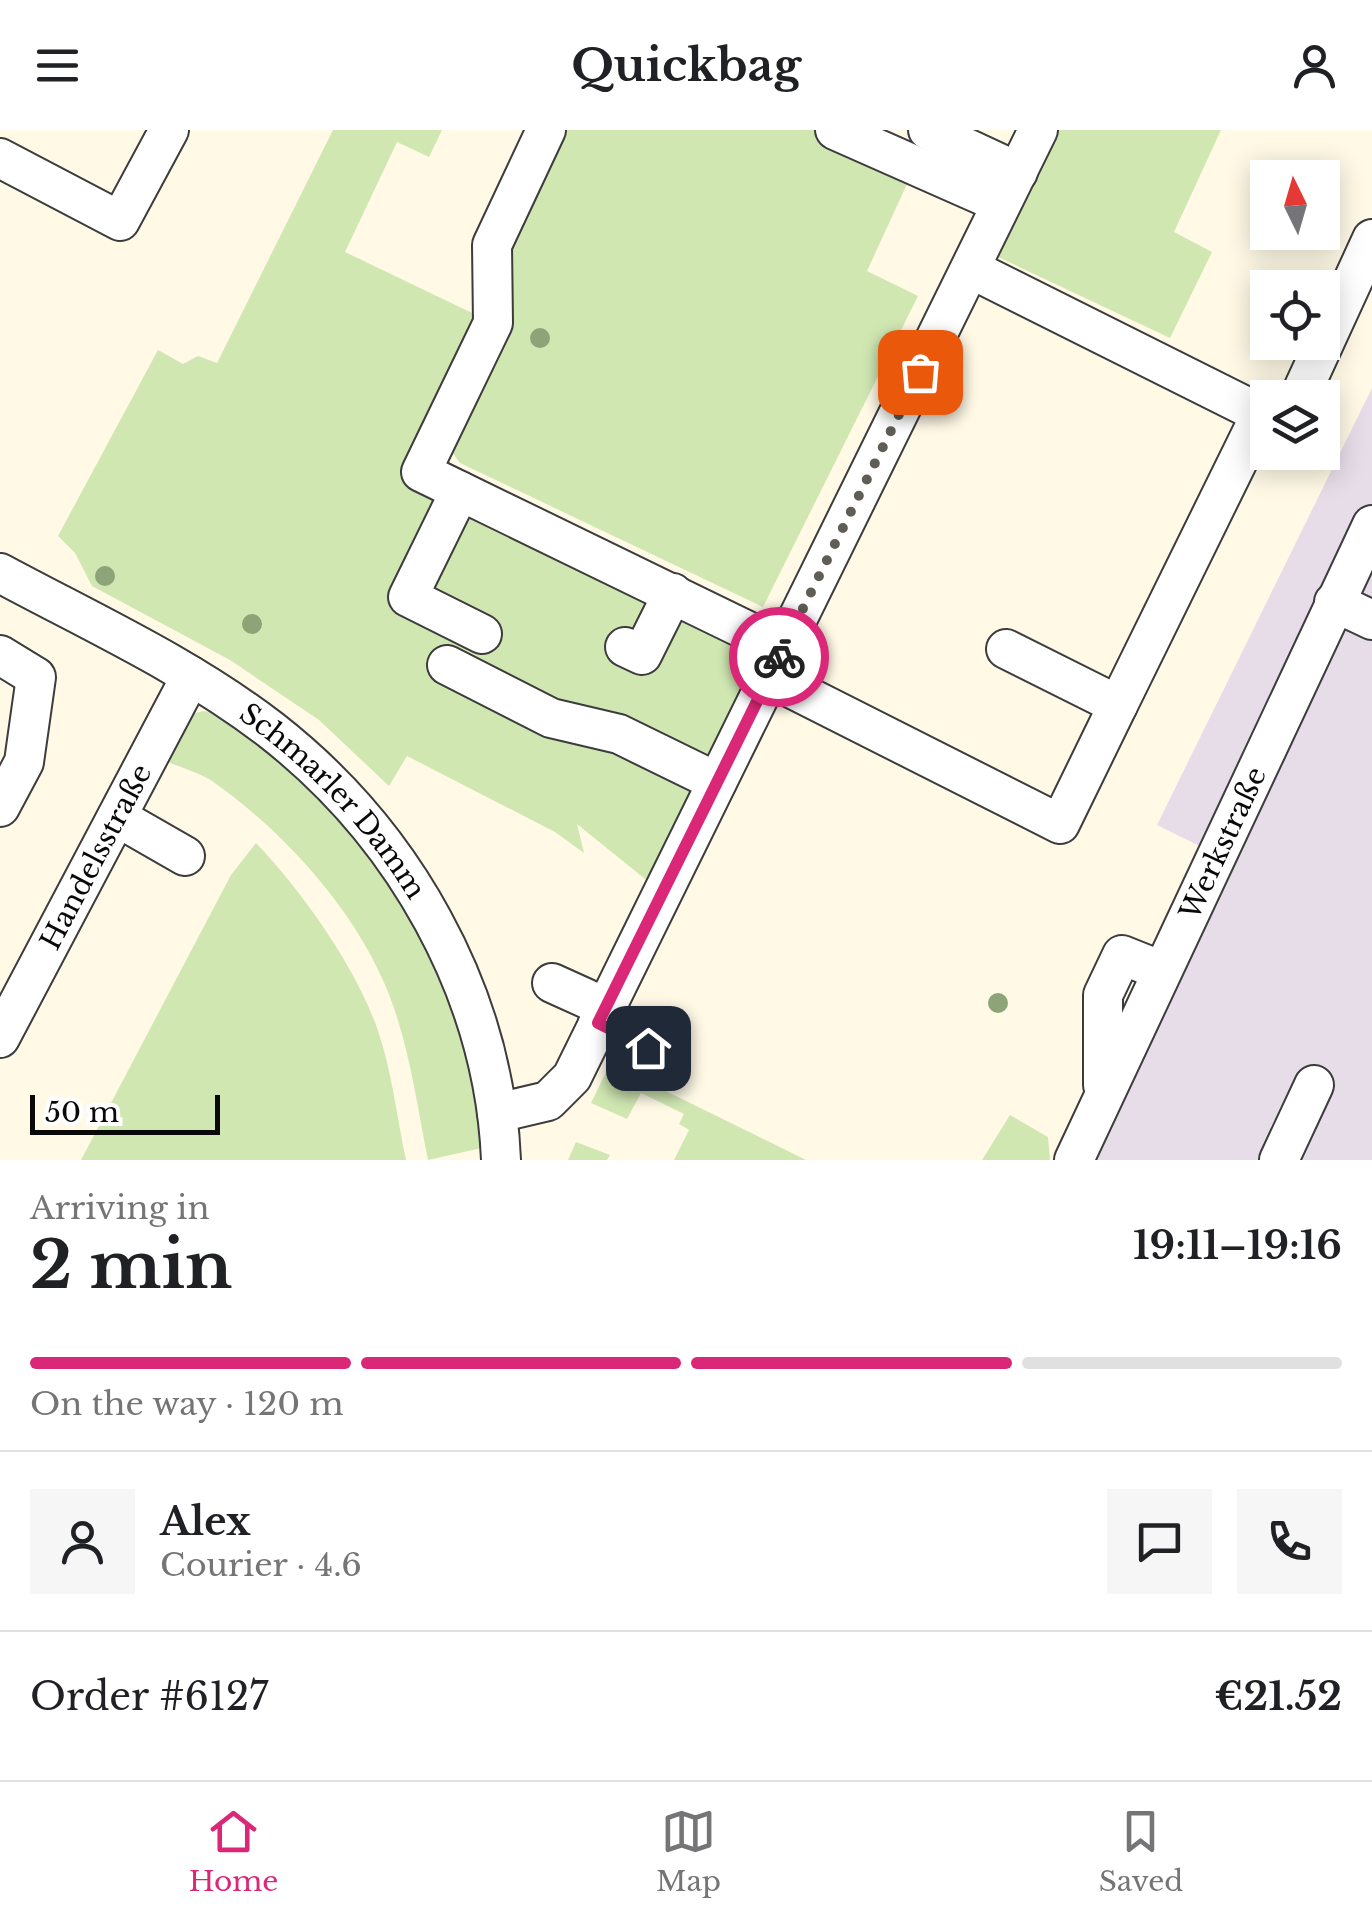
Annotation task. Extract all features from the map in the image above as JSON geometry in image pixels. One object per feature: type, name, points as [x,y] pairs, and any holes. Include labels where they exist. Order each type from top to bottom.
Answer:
[{"type":"street","points":[[546,130],[492,245],[493,323],[421,472],[673,594],[776,662],[1060,824],[1250,441]]},
{"type":"street","points":[[835,130],[894,140],[1009,188]]},
{"type":"street","points":[[928,130],[1009,188]]},
{"type":"street","points":[[497,1113],[548,1100],[564,1088],[1038,130]]},
{"type":"street","points":[[0,158],[120,222],[156,134]]},
{"type":"street","points":[[1306,380],[1372,239]]},
{"type":"street","points":[[971,268],[1250,406]]},
{"type":"street","points":[[460,491],[408,597],[482,634]]},
{"type":"street","name":"Werkstraße","points":[[1074,1160],[1372,525]]},
{"type":"street","name":"Schmarler Damm","points":[[0,573],[191,676],[271,730],[339,792],[391,850],[435,922],[460,975],[484,1042],[502,1160]]},
{"type":"street","points":[[626,646],[642,655],[673,594]]},
{"type":"street","points":[[1334,602],[1372,620]]},
{"type":"street","points":[[1006,650],[1118,705]]},
{"type":"street","points":[[0,656],[36,676],[24,762],[0,807]]},
{"type":"street","points":[[447,665],[551,718],[620,734],[718,782]]},
{"type":"street","name":"Handelsstraße","points":[[0,1038],[191,676]]},
{"type":"street","points":[[117,817],[185,856]]},
{"type":"street","points":[[552,984],[648,1048]]},
{"type":"street","points":[[1279,1160],[1314,1085]]},
{"type":"shaded area","points":[[1372,388],[1372,1160],[1089,1160],[1228,860],[1157,825],[1332,470],[1340,470],[1340,453]]},
{"type":"green space","points":[[333,130],[442,130],[429,157],[397,142],[345,252],[493,323],[421,472],[783,648],[650,883],[577,824],[584,853],[555,832],[407,756],[389,786],[319,720],[230,660],[92,586],[75,553],[58,536],[158,350],[183,364],[198,356],[217,363]]},
{"type":"green space","points":[[556,130],[814,130],[913,171],[867,271],[918,296],[763,607],[460,463],[446,444],[509,231]]},
{"type":"green space","points":[[1056,130],[1221,130],[1174,232],[1212,252],[1170,338],[994,255]]},
{"type":"green space","points":[[204,711],[237,724],[258,739],[315,791],[368,851],[414,918],[449,990],[466,1042],[486,1147],[428,1160],[395,1011],[382,977],[344,913],[296,853],[240,802],[207,778],[163,760],[187,715]]},
{"type":"green space","points":[[256,843],[326,931],[369,1007],[387,1063],[406,1160],[81,1160],[231,875]]},
{"type":"green space","points":[[610,1064],[806,1160],[674,1160],[689,1130],[679,1124],[684,1114],[641,1093],[627,1119],[591,1103]]},
{"type":"green space","points":[[1010,1115],[1048,1137],[1050,1160],[982,1160]]},
{"type":"green space","points":[[576,1142],[610,1155],[607,1160],[568,1160]]},
{"type":"way so far","points":[[779,657],[920,372]]},
{"type":"route","points":[[648,1048],[598,1023],[779,657]]}]
